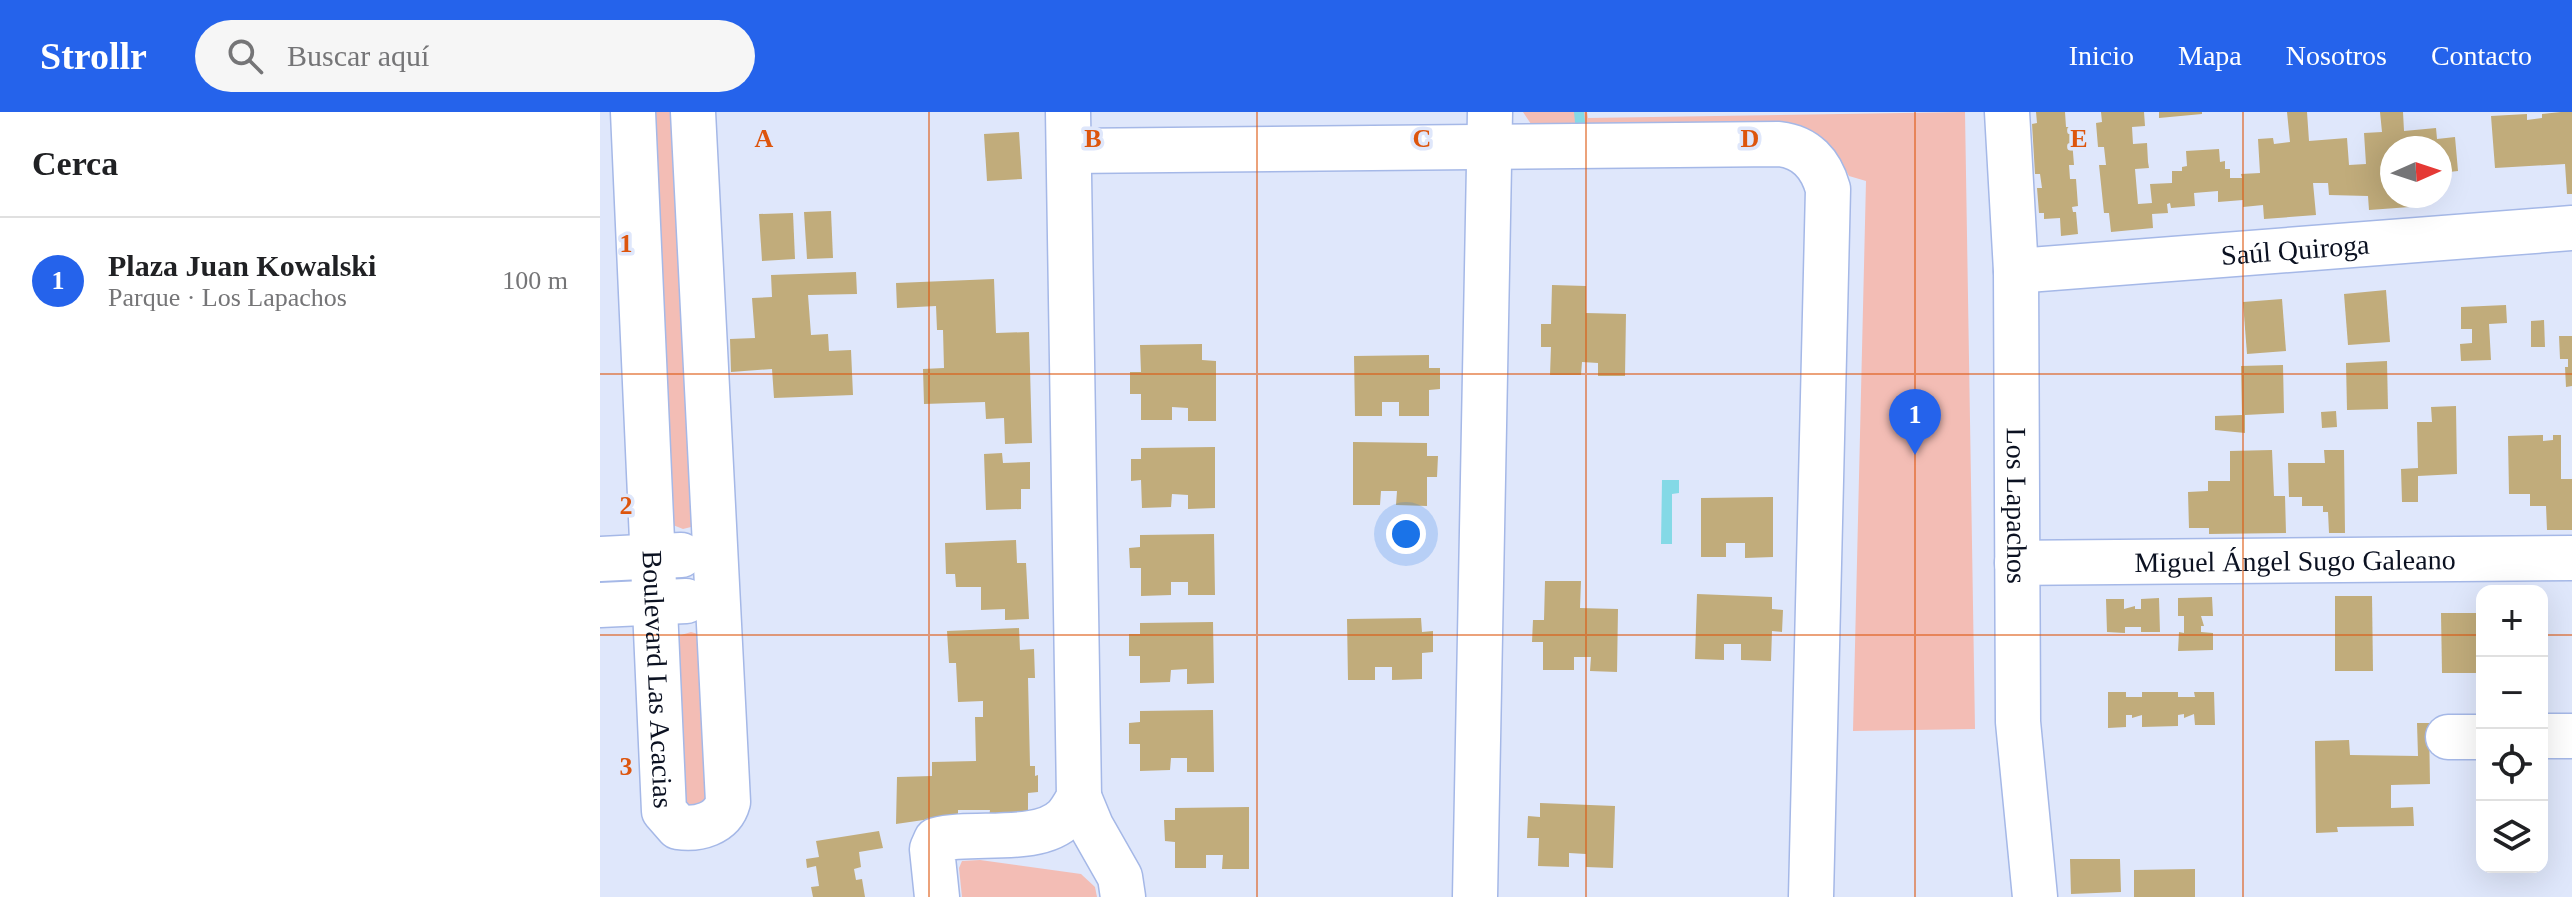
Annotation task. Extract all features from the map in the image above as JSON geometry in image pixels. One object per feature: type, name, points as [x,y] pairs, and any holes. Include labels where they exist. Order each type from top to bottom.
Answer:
[{"type":"street","name":"Boulevard Las Acacias","points":[[633,112],[664,811],[678,827],[687,828],[718,819],[728,802],[693,112]]},
{"type":"street","name":"Los Lapachos","points":[[2007,112],[2016,271],[2018,722],[2035,897]]},
{"type":"street","points":[[1475,897],[1490,128]]},
{"type":"street","points":[[1123,897],[1120,877],[1091,826],[1079,797],[1068,131],[1490,128],[1779,144],[1805,151],[1824,174],[1828,189],[1811,897]]},
{"type":"street","name":"Saúl Quiroga","points":[[2016,271],[2572,228]]},
{"type":"street","points":[[600,559],[715,554]]},
{"type":"street","name":"Miguel Ángel Sugo Galeano","points":[[2017,563],[2572,558]]},
{"type":"street","points":[[600,605],[717,599]]},
{"type":"street","points":[[2548,736],[2572,736]]},
{"type":"street","points":[[937,897],[932,849],[936,840],[953,836],[1041,832],[1066,817],[1079,797]]},
{"type":"shaded area","points":[[652,112],[680,112],[696,521],[691,527],[683,529],[673,525]]},
{"type":"shaded area","points":[[1523,112],[1587,112],[1588,118],[1965,112],[1975,729],[1853,731],[1866,181],[1849,176],[1829,146],[1816,135],[1798,127],[1533,127]]},
{"type":"shaded area","points":[[691,632],[698,634],[709,800],[685,811],[678,636]]},
{"type":"shaded area","points":[[980,860],[1081,874],[1095,887],[1097,897],[962,897],[959,868],[962,861]]},
{"type":"water","points":[[1662,480],[1679,480],[1679,493],[1672,494],[1672,544],[1661,544]]},
{"type":"building","points":[[2036,112],[2065,112],[2066,127],[2071,127],[2074,165],[2069,165],[2070,179],[2076,179],[2078,206],[2072,207],[2076,212],[2078,234],[2061,236],[2060,218],[2044,219],[2044,213],[2039,213],[2037,188],[2042,188],[2040,174],[2035,174],[2032,124],[2037,123]]},
{"type":"building","points":[[2101,112],[2144,112],[2145,126],[2132,127],[2133,144],[2147,143],[2149,168],[2135,169],[2138,204],[2152,203],[2150,184],[2172,183],[2172,171],[2182,171],[2182,167],[2187,166],[2186,151],[2219,149],[2220,162],[2225,161],[2225,169],[2230,169],[2230,178],[2260,173],[2258,139],[2273,138],[2274,144],[2290,142],[2287,112],[2307,112],[2309,141],[2347,138],[2349,165],[2366,164],[2364,133],[2382,132],[2380,112],[2403,112],[2404,131],[2436,128],[2437,136],[2380,136],[2380,208],[2396,208],[2369,210],[2368,196],[2329,195],[2328,183],[2313,183],[2316,215],[2264,219],[2263,205],[2243,207],[2243,200],[2218,202],[2218,191],[2194,193],[2195,206],[2171,208],[2170,203],[2167,204],[2168,213],[2152,214],[2153,228],[2111,232],[2109,213],[2104,213],[2099,165],[2106,165],[2104,147],[2098,147],[2096,123],[2102,122]]},
{"type":"building","points":[[2159,112],[2202,112],[2202,114],[2159,118]]},
{"type":"building","points":[[2572,112],[2572,194],[2567,194],[2565,164],[2495,168],[2491,116],[2527,114],[2527,120],[2542,118],[2542,114]]},
{"type":"building","points":[[1019,132],[1022,179],[987,181],[984,134]]},
{"type":"building","points":[[2452,137],[2455,137],[2458,171],[2452,172]]},
{"type":"building","points":[[831,211],[833,258],[807,259],[804,212]]},
{"type":"building","points":[[793,213],[795,259],[762,261],[759,214]]},
{"type":"building","points":[[856,272],[857,294],[808,295],[811,335],[828,334],[829,351],[851,350],[853,395],[774,398],[772,369],[731,372],[730,339],[755,338],[752,298],[772,297],[771,275]]},
{"type":"building","points":[[994,279],[996,333],[1029,332],[1032,443],[1005,444],[1004,418],[986,419],[985,402],[924,404],[923,369],[944,368],[943,330],[937,330],[936,306],[897,308],[896,283]]},
{"type":"building","points":[[1552,285],[1586,286],[1586,313],[1626,314],[1625,376],[1598,376],[1598,363],[1582,362],[1581,375],[1550,375],[1551,347],[1541,347],[1541,324],[1551,324]]},
{"type":"building","points":[[2386,290],[2390,342],[2348,345],[2344,294]]},
{"type":"building","points":[[2282,299],[2286,351],[2247,354],[2243,302]]},
{"type":"building","points":[[2506,305],[2507,323],[2489,324],[2491,360],[2461,361],[2460,344],[2472,343],[2472,329],[2461,329],[2461,307]]},
{"type":"building","points":[[2544,320],[2545,347],[2531,347],[2531,321]]},
{"type":"building","points":[[2559,336],[2572,336],[2572,386],[2566,387],[2565,367],[2568,367],[2568,359],[2560,359]]},
{"type":"building","points":[[1202,344],[1202,360],[1216,361],[1216,421],[1188,421],[1188,408],[1172,407],[1172,420],[1141,420],[1141,394],[1130,394],[1130,372],[1141,372],[1140,345]]},
{"type":"building","points":[[1429,355],[1429,368],[1440,368],[1440,389],[1429,390],[1429,416],[1399,416],[1399,402],[1382,402],[1382,416],[1355,416],[1354,356]]},
{"type":"building","points":[[2387,361],[2388,409],[2347,410],[2346,363]]},
{"type":"building","points":[[2283,365],[2284,413],[2245,415],[2245,433],[2215,430],[2215,416],[2242,415],[2241,366]]},
{"type":"building","points":[[2456,406],[2457,474],[2418,476],[2418,502],[2402,502],[2401,469],[2418,468],[2417,422],[2432,422],[2431,407]]},
{"type":"building","points":[[2336,411],[2337,427],[2322,428],[2321,412]]},
{"type":"building","points":[[2543,435],[2543,441],[2553,440],[2553,435],[2561,435],[2561,479],[2572,479],[2572,530],[2547,530],[2546,506],[2530,506],[2530,494],[2509,494],[2508,436]]},
{"type":"building","points":[[1353,442],[1427,443],[1427,456],[1438,456],[1437,477],[1427,477],[1427,506],[1396,505],[1397,491],[1381,491],[1380,505],[1353,505]]},
{"type":"building","points":[[1215,447],[1215,508],[1188,509],[1188,495],[1172,494],[1171,507],[1142,508],[1141,480],[1131,481],[1131,459],[1141,459],[1141,448]]},
{"type":"building","points":[[2272,450],[2274,496],[2285,496],[2286,533],[2209,534],[2209,528],[2189,528],[2188,492],[2208,491],[2208,481],[2230,481],[2230,451]]},
{"type":"building","points":[[2324,450],[2344,450],[2345,533],[2329,533],[2328,512],[2323,512],[2323,506],[2302,506],[2302,497],[2289,497],[2288,463],[2325,463]]},
{"type":"building","points":[[1002,453],[1003,463],[1030,462],[1030,489],[1021,489],[1021,509],[986,510],[984,454]]},
{"type":"building","points":[[1773,497],[1773,557],[1745,558],[1745,543],[1726,543],[1726,557],[1701,557],[1701,498]]},
{"type":"building","points":[[1214,534],[1215,595],[1188,595],[1188,582],[1171,582],[1171,595],[1141,596],[1141,568],[1130,568],[1129,548],[1140,547],[1140,535]]},
{"type":"building","points":[[1016,540],[1017,563],[1026,563],[1029,619],[1005,620],[1005,609],[981,610],[981,587],[956,587],[955,574],[946,574],[945,543]]},
{"type":"building","points":[[1545,581],[1581,581],[1580,608],[1618,609],[1617,672],[1590,671],[1591,657],[1574,657],[1574,670],[1543,670],[1543,642],[1532,642],[1533,620],[1544,620]]},
{"type":"building","points":[[1697,594],[1772,597],[1772,609],[1783,610],[1782,632],[1772,631],[1771,661],[1741,660],[1741,644],[1724,644],[1724,660],[1695,659]]},
{"type":"building","points":[[2335,596],[2372,596],[2373,671],[2335,671]]},
{"type":"building","points":[[2212,597],[2213,616],[2201,616],[2204,626],[2201,626],[2201,632],[2213,633],[2213,650],[2178,651],[2179,632],[2184,633],[2184,616],[2178,616],[2178,598]]},
{"type":"building","points":[[2159,598],[2160,632],[2141,632],[2141,627],[2125,627],[2125,633],[2107,632],[2106,599],[2124,599],[2124,609],[2135,606],[2135,609],[2141,609],[2141,599]]},
{"type":"building","points":[[2441,613],[2476,613],[2476,673],[2442,673]]},
{"type":"building","points":[[1421,618],[1422,632],[1433,631],[1433,652],[1422,653],[1422,679],[1392,680],[1392,667],[1375,667],[1375,680],[1348,680],[1347,619]]},
{"type":"building","points":[[1213,622],[1214,683],[1187,684],[1187,669],[1171,670],[1170,682],[1140,683],[1140,656],[1129,656],[1129,634],[1140,634],[1140,623]]},
{"type":"building","points":[[1019,628],[1020,650],[1034,649],[1035,678],[1028,678],[1030,766],[1035,766],[1035,776],[1038,775],[1038,792],[1028,793],[1028,813],[989,817],[990,810],[958,810],[958,815],[896,824],[897,777],[932,776],[932,762],[976,761],[975,717],[983,717],[983,701],[958,702],[956,663],[949,663],[947,631]]},
{"type":"building","points":[[2108,692],[2126,692],[2126,697],[2142,697],[2142,692],[2178,692],[2178,697],[2195,697],[2194,692],[2214,692],[2215,725],[2195,725],[2194,714],[2184,718],[2184,714],[2178,715],[2178,726],[2142,727],[2142,715],[2132,718],[2132,715],[2126,715],[2126,727],[2108,728]]},
{"type":"building","points":[[1213,710],[1214,772],[1187,772],[1187,758],[1171,758],[1170,770],[1140,771],[1140,744],[1129,744],[1129,723],[1140,722],[1140,711]]},
{"type":"building","points":[[2417,723],[2429,723],[2430,784],[2391,785],[2391,808],[2413,807],[2414,826],[2337,827],[2338,832],[2316,833],[2315,741],[2349,740],[2350,755],[2418,756]]},
{"type":"building","points":[[1540,803],[1615,806],[1613,868],[1586,867],[1586,854],[1569,853],[1569,867],[1538,866],[1539,838],[1527,838],[1528,816],[1540,817]]},
{"type":"building","points":[[1249,807],[1249,869],[1222,869],[1223,855],[1206,855],[1206,868],[1175,868],[1175,842],[1165,841],[1164,820],[1175,820],[1175,808]]},
{"type":"building","points":[[879,831],[883,848],[859,852],[861,867],[854,869],[856,880],[862,879],[865,897],[813,897],[811,887],[819,886],[816,866],[807,868],[806,859],[819,857],[816,841]]},
{"type":"building","points":[[2070,859],[2120,859],[2121,892],[2071,894]]},
{"type":"building","points":[[2195,869],[2195,897],[2134,897],[2134,870]]},
{"type":"waterway","points":[[1579,112],[1580,122]]},
{"type":"place","name":"Plaza Juan Kowalski","points":[[1915,455]]}]
